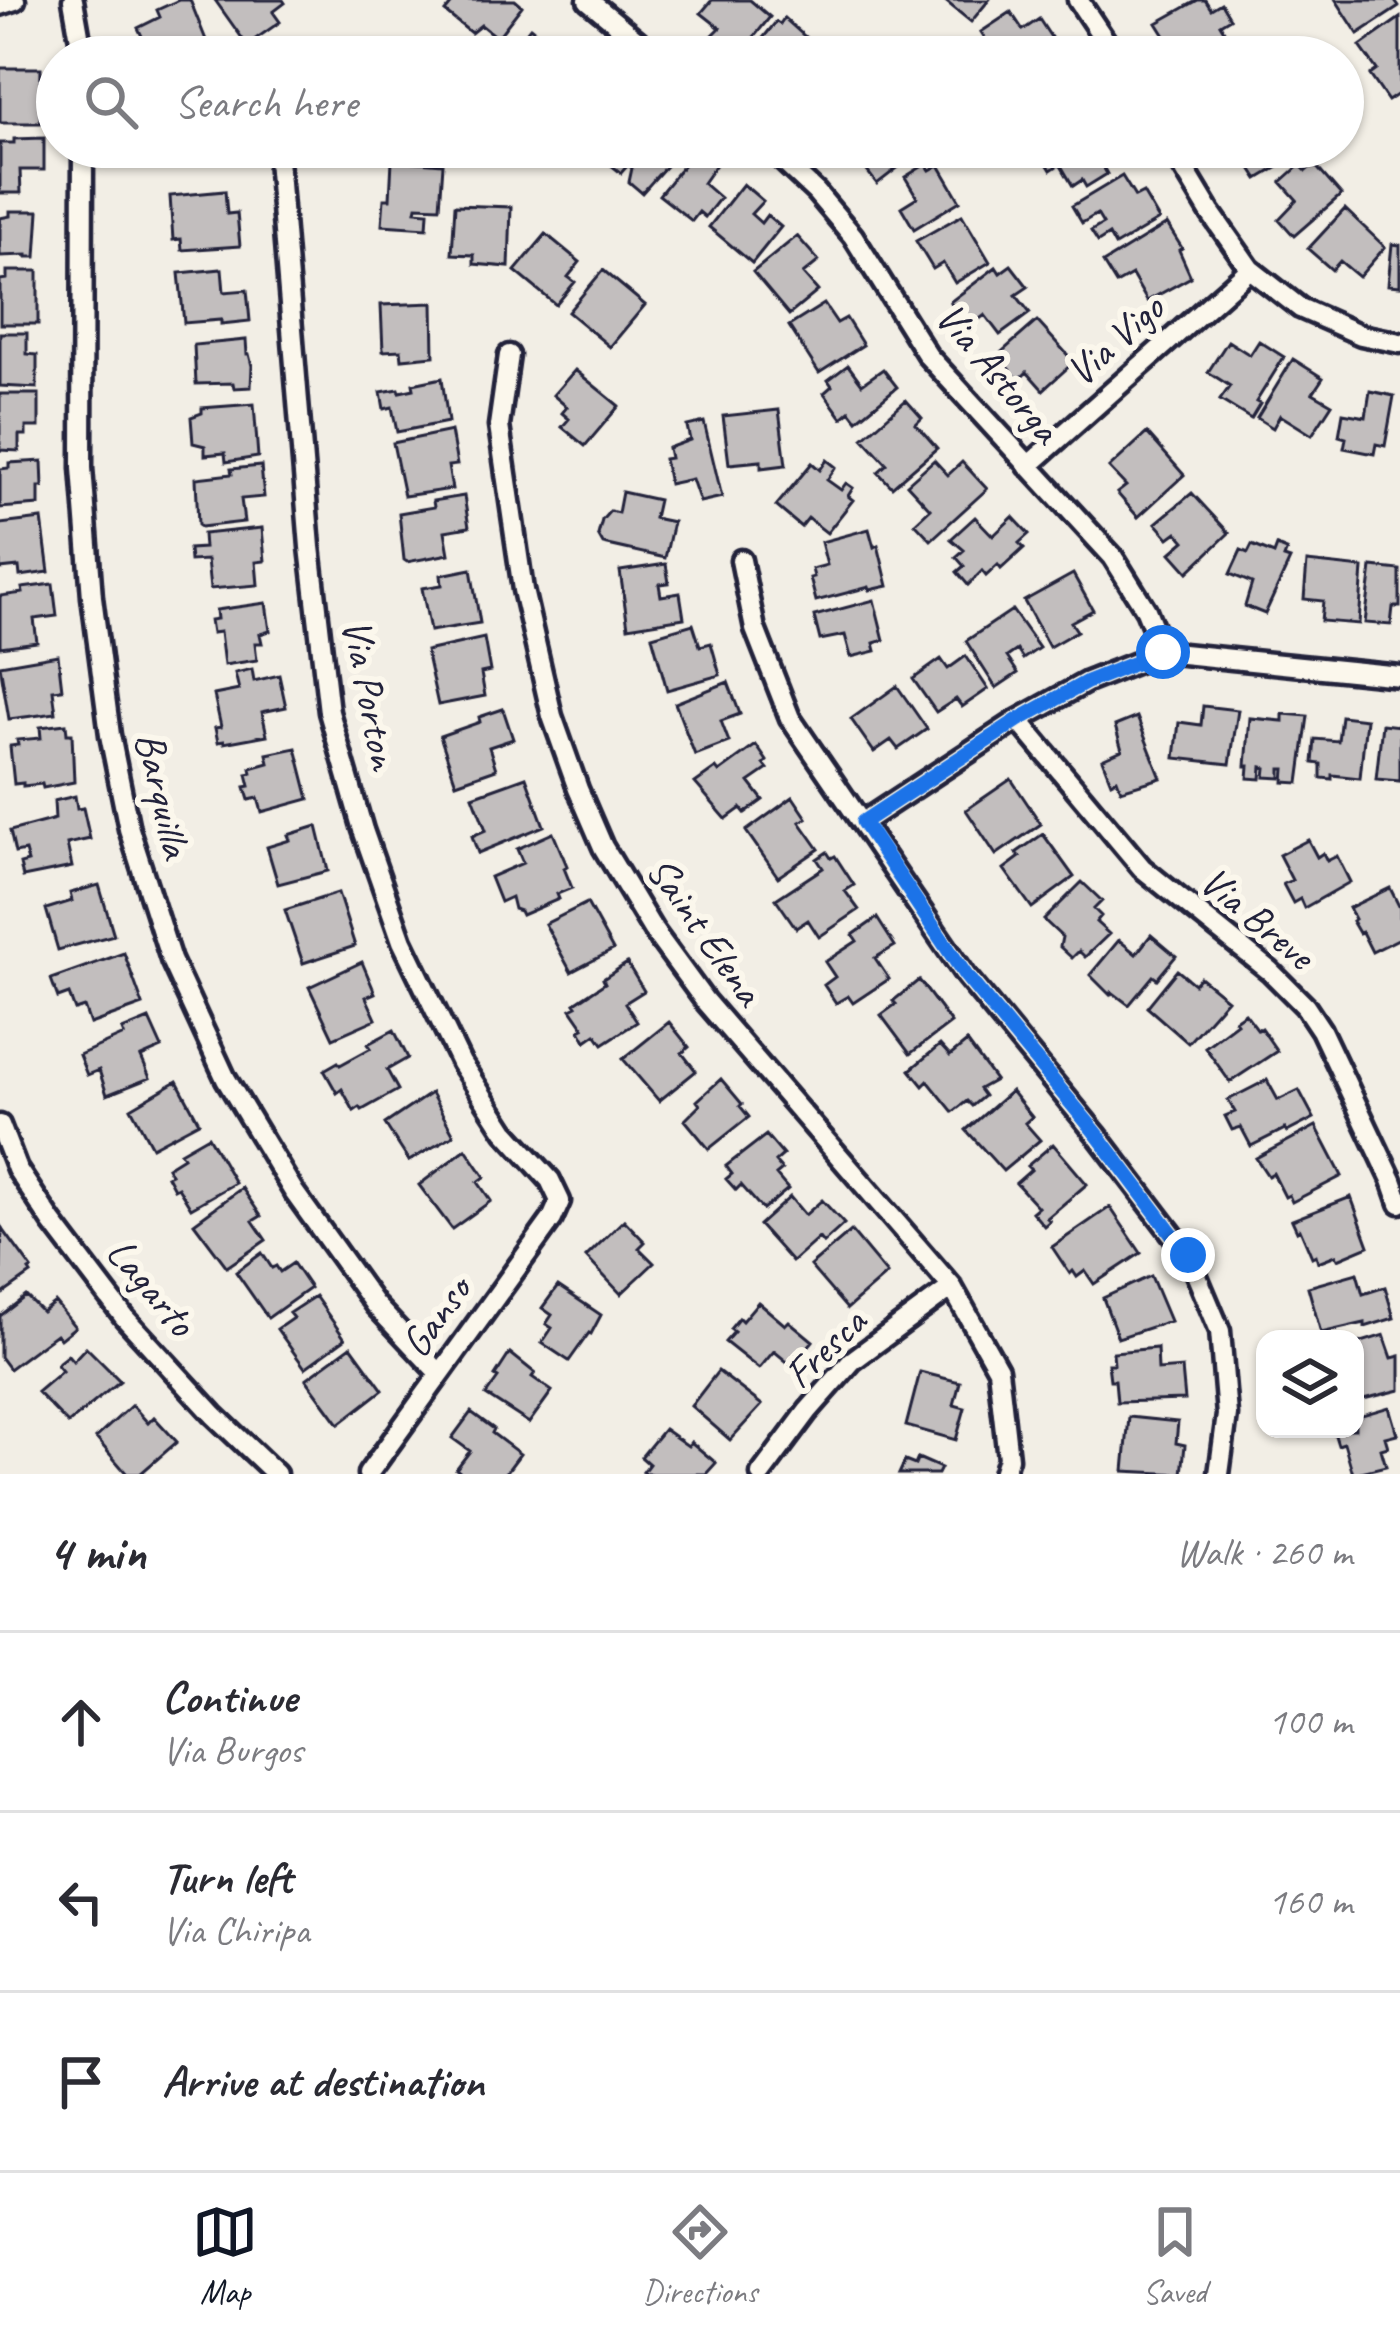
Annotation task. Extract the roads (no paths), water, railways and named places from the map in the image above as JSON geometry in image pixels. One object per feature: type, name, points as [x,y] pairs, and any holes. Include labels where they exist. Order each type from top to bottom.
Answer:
[{"type":"street","points":[[0,4],[15,0]]},
{"type":"street","points":[[73,0],[79,36]]},
{"type":"street","points":[[588,0],[632,36]]},
{"type":"street","points":[[1078,0],[1102,36]]},
{"type":"street","name":"Barquilla","points":[[83,168],[82,468],[92,597],[110,735],[129,829],[171,960],[226,1079],[293,1192],[361,1286],[440,1373]]},
{"type":"street","name":"Via Porton","points":[[279,168],[310,548],[329,712],[402,941],[461,1063],[505,1131],[550,1180],[560,1201]]},
{"type":"street","name":"Via Astorga","points":[[790,168],[853,236],[928,356],[1113,556],[1146,610],[1163,652]]},
{"type":"street","points":[[1184,168],[1250,268],[1300,308],[1361,335],[1400,343]]},
{"type":"street","name":"Via Vigo","points":[[1028,466],[1250,268]]},
{"type":"street","name":"Saint Elena","points":[[508,355],[499,426],[524,590],[552,716],[603,847],[653,930],[705,1001],[952,1287],[998,1369],[1008,1459],[1004,1474]]},
{"type":"street","points":[[741,560],[755,629],[790,718],[966,976],[1096,1133],[1188,1255],[1220,1331],[1227,1415],[1219,1474]]},
{"type":"street","points":[[863,822],[1018,720],[1087,682],[1163,652],[1400,676]]},
{"type":"street","name":"Via Breve","points":[[1018,720],[1142,868],[1270,970],[1305,1006],[1331,1051],[1400,1203]]},
{"type":"street","name":"Lagarto","points":[[0,1125],[8,1174],[52,1222],[125,1318],[276,1474]]},
{"type":"street","name":"Ganso","points":[[368,1474],[552,1219],[560,1201]]},
{"type":"street","name":"Fresca","points":[[760,1474],[853,1361],[952,1287]]}]
